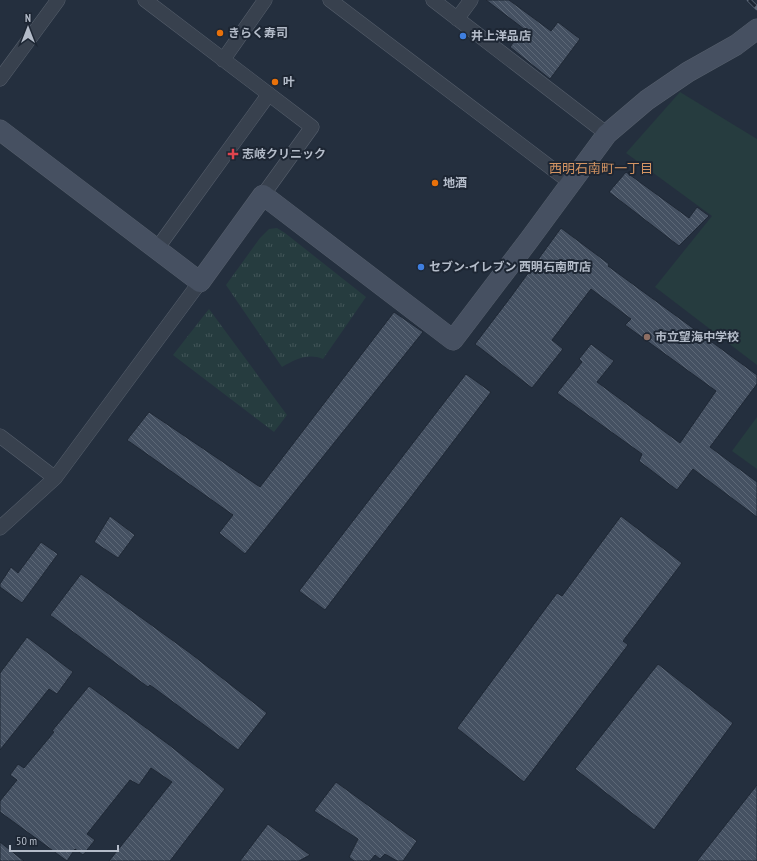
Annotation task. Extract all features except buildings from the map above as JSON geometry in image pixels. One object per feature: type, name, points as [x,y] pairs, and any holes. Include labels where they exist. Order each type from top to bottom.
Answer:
[{"type":"street","points":[[0,79],[58,0]]},
{"type":"street","points":[[0,528],[55,478],[200,282],[312,127],[145,0]]},
{"type":"street","points":[[223,60],[265,0]]},
{"type":"street","points":[[330,0],[571,183]]},
{"type":"street","points":[[433,0],[607,134]]},
{"type":"street","points":[[457,19],[471,0]]},
{"type":"street","points":[[263,195],[453,340],[607,134],[647,100],[688,72],[736,46],[757,29]]},
{"type":"street","points":[[156,250],[268,94]]},
{"type":"street","points":[[0,130],[200,282]]},
{"type":"street","points":[[0,436],[55,478]]},
{"type":"green space","points":[[680,92],[757,139],[757,365],[655,287],[712,216],[626,153]]},
{"type":"green space","points":[[277,228],[366,297],[323,359],[318,357],[307,357],[282,367],[226,285],[260,238],[269,229]]},
{"type":"green space","points":[[209,309],[287,415],[274,432],[173,355]]},
{"type":"green space","points":[[757,417],[757,469],[732,451]]},
{"type":"railway","points":[[749,0],[757,8]]},
{"type":"place","name":"きらく寿司","points":[[220,33]]},
{"type":"place","name":"井上洋品店","points":[[463,36]]},
{"type":"place","name":"叶","points":[[275,82]]},
{"type":"place","name":"志岐クリニック","points":[[233,154]]},
{"type":"place","name":"地酒","points":[[435,183]]},
{"type":"place","name":"セブン-イレブン 西明石南町店","points":[[421,267]]},
{"type":"place","name":"市立望海中学校","points":[[647,337]]},
{"type":"district","name":"西明石南町一丁目","points":[[601,168]]}]
